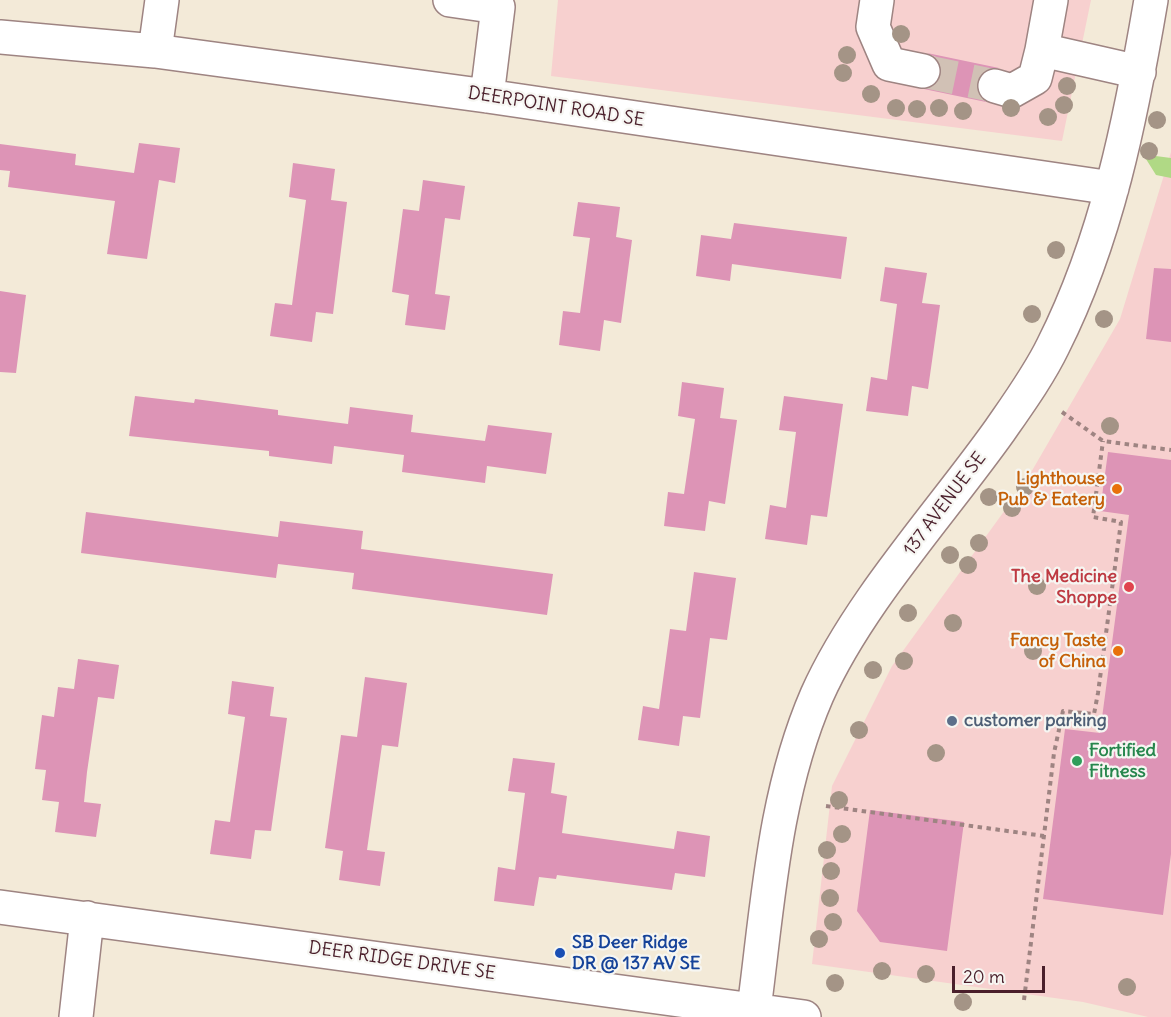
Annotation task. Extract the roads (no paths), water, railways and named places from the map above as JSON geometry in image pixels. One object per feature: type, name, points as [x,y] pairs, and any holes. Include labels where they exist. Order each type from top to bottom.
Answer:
[{"type":"street","points":[[155,51],[162,0]]},
{"type":"street","points":[[450,0],[498,3],[487,96]]},
{"type":"street","points":[[877,0],[873,27],[889,64],[923,71]]},
{"type":"street","name":"137 AVENUE SE","points":[[754,1010],[783,794],[797,745],[818,693],[846,642],[879,592],[1000,429],[1052,348],[1079,287],[1112,188],[1139,72],[1150,0]]},
{"type":"street","points":[[995,86],[1012,91],[1035,78],[1042,50],[1044,2]]},
{"type":"street","name":"DEERPOINT ROAD SE","points":[[0,37],[155,51],[487,96],[1112,188]]},
{"type":"street","points":[[1042,50],[1139,72]]},
{"type":"street","name":"DEER RIDGE DRIVE SE","points":[[0,907],[804,1017]]},
{"type":"street","points":[[76,1017],[87,918]]},
{"type":"tunnel","points":[[923,71],[995,86]]},
{"type":"place","name":"Lighthouse Pub & Eatery","points":[[1117,489]]},
{"type":"place","name":"The Medicine Shoppe","points":[[1129,587]]},
{"type":"place","name":"Fancy Taste of China","points":[[1118,651]]},
{"type":"place","name":"customer parking","points":[[952,721]]},
{"type":"place","name":"Fortified Fitness","points":[[1077,761]]},
{"type":"place","name":"SB Deer Ridge DR @ 137 AV SE","points":[[560,953]]}]
